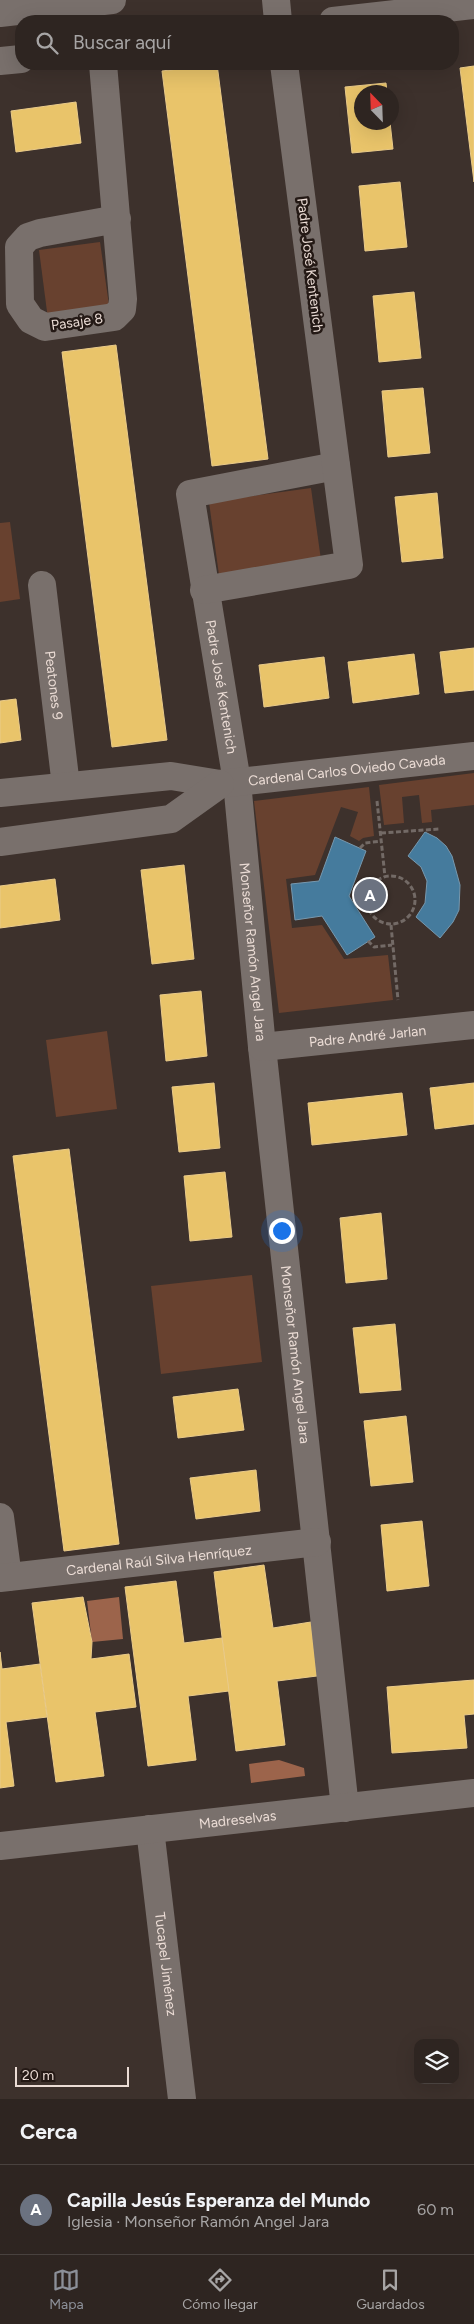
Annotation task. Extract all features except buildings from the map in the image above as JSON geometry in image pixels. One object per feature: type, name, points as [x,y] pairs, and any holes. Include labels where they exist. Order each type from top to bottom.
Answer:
[{"type":"street","points":[[276,0],[277,15]]},
{"type":"street","points":[[364,15],[411,6],[474,5]]},
{"type":"street","points":[[0,13],[103,8]]},
{"type":"street","points":[[0,61],[15,60]]},
{"type":"street","name":"Pasaje 8","points":[[105,70],[117,219],[123,299],[122,310],[114,317],[45,328],[31,320],[20,304],[19,247],[28,237],[40,233],[117,219]]},
{"type":"street","name":"Padre José Kentenich","points":[[204,590],[349,565],[285,70]]},
{"type":"street","name":"Padre José Kentenich","points":[[229,783],[190,494],[336,466]]},
{"type":"street","name":"Peatones 9","points":[[42,585],[66,786]]},
{"type":"street","name":"Cardenal Carlos Oviedo Cavada","points":[[0,794],[171,776],[229,783],[474,756]]},
{"type":"street","points":[[0,842],[171,820],[229,783]]},
{"type":"street","name":"Monseñor Ramón Angel Jara","points":[[229,783],[262,1047],[345,1808]]},
{"type":"street","name":"Padre André Jarlan","points":[[262,1047],[474,1025]]},
{"type":"street","points":[[0,1517],[4,1578]]},
{"type":"street","name":"Cardenal Raúl Silva Henríquez","points":[[4,1578],[317,1542]]},
{"type":"street","name":"Madreselvas","points":[[0,1846],[474,1793]]},
{"type":"street","name":"Tucapel Jiménez","points":[[150,1829],[182,2099]]},
{"type":"path","points":[[374,767],[385,877]]},
{"type":"path","points":[[381,833],[439,829]]},
{"type":"path","points":[[360,848],[365,843],[382,841]]},
{"type":"path","points":[[385,877],[401,878],[413,889],[415,897],[414,906],[406,920],[391,925],[376,920],[368,907],[367,899],[372,885],[385,877]]},
{"type":"path","points":[[391,925],[399,1033]]},
{"type":"path","points":[[368,941],[374,947],[392,945]]},
{"type":"shaded area","points":[[100,242],[111,319],[49,327],[39,250]]},
{"type":"shaded area","points":[[311,488],[321,560],[219,575],[209,502]]},
{"type":"shaded area","points":[[10,522],[20,599],[0,602],[0,523]]},
{"type":"shaded area","points":[[474,773],[474,805],[431,810],[432,822],[422,823],[419,795],[402,797],[404,823],[384,825],[379,785]]},
{"type":"shaded area","points":[[369,787],[374,836],[363,838],[359,841],[350,836],[358,812],[341,807],[315,875],[286,879],[292,928],[322,925],[344,959],[388,955],[393,1000],[279,1013],[254,801]]},
{"type":"shaded area","points":[[107,1031],[117,1109],[56,1117],[46,1040]]},
{"type":"shaded area","points":[[252,1275],[262,1362],[161,1374],[151,1286]]},
{"type":"shaded area","points":[[119,1597],[123,1639],[92,1642],[87,1601]]},
{"type":"shaded area","points":[[279,1760],[304,1768],[305,1776],[251,1783],[249,1764]]},
{"type":"place","name":"Capilla Jesús Esperanza del Mundo","points":[[370,895]]}]
